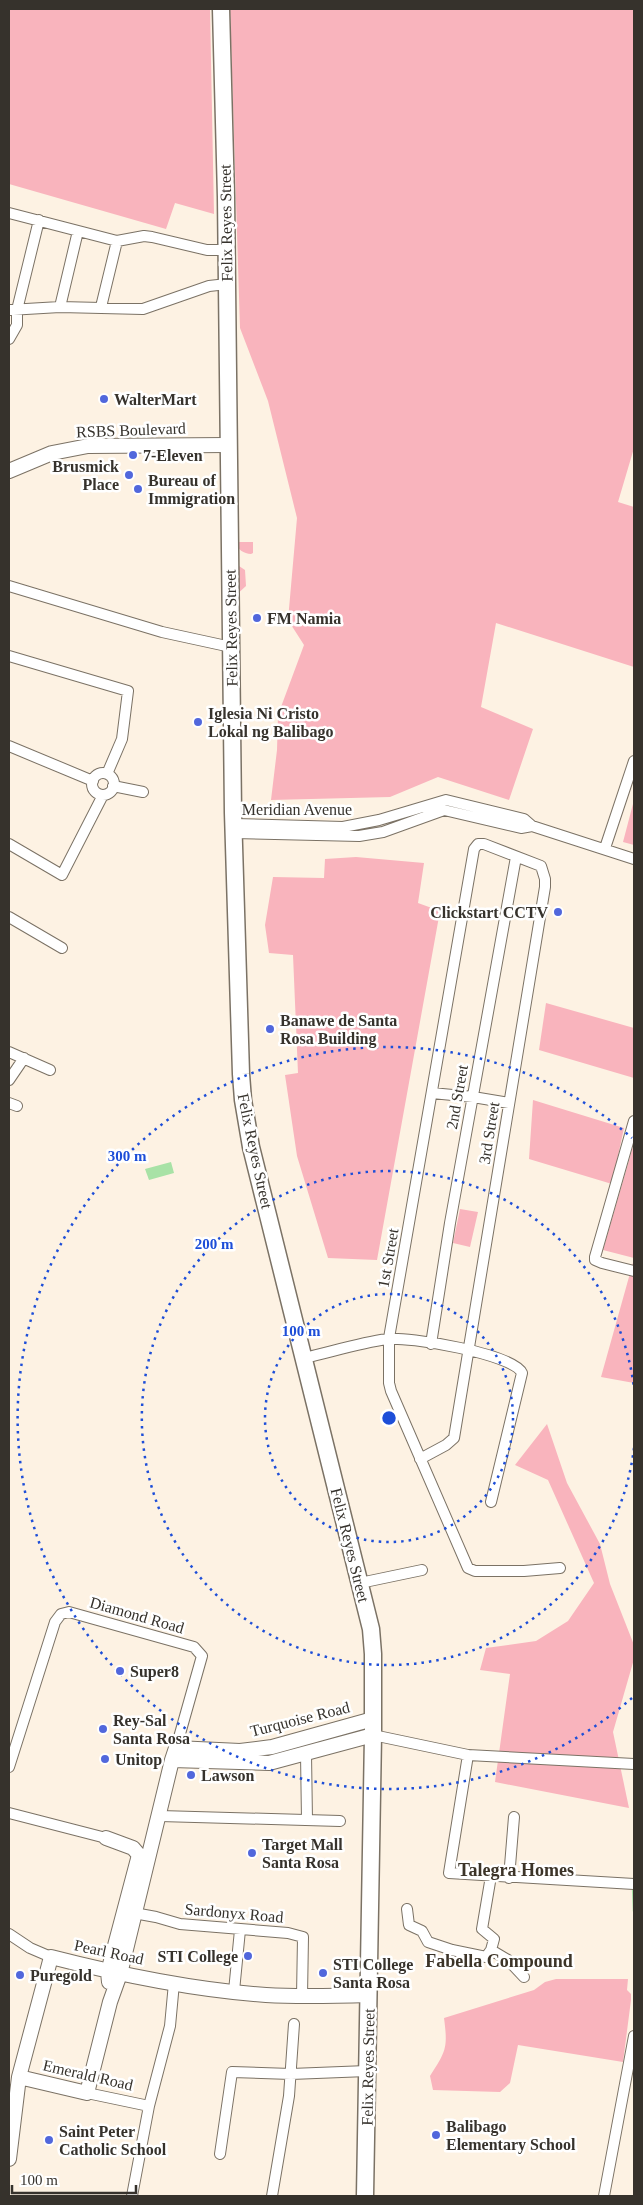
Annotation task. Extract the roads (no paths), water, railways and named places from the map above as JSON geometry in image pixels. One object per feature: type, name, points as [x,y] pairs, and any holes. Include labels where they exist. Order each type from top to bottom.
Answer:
[{"type":"main road","name":"Felix Reyes Street","points":[[221,9],[227,284],[234,829],[238,1023],[243,1100],[251,1147],[371,1629],[373,1727],[365,2196]]},
{"type":"main road","name":"Felix Reyes Street","points":[[222,34],[225,9]]},
{"type":"street","points":[[9,213],[117,241],[144,236],[207,250],[226,250]]},
{"type":"street","points":[[9,339],[17,325],[13,310],[39,220]]},
{"type":"street","points":[[60,307],[78,230]]},
{"type":"street","points":[[101,307],[117,241]]},
{"type":"street","points":[[13,310],[60,307],[143,308],[209,286],[227,284]]},
{"type":"street","name":"RSBS Boulevard","points":[[9,471],[52,454],[88,446],[228,445]]},
{"type":"street","points":[[9,586],[162,632],[231,647]]},
{"type":"street","points":[[9,656],[128,691],[122,739],[107,774]]},
{"type":"street","points":[[9,746],[92,781]]},
{"type":"street","points":[[605,848],[634,761]]},
{"type":"street","points":[[9,844],[62,875],[103,795],[110,792],[113,786],[112,778],[107,774],[98,774],[92,781]]},
{"type":"street","points":[[92,781],[95,792],[103,795]]},
{"type":"street","points":[[113,786],[144,792]]},
{"type":"street","name":"Meridian Avenue","points":[[234,829],[359,836],[383,832],[444,810],[521,828],[532,826],[634,858]]},
{"type":"street","name":"3rd Street","points":[[420,1459],[446,1445],[454,1438],[531,975],[545,879],[541,866],[484,844],[478,844],[474,849]]},
{"type":"street","name":"1st Street","points":[[474,849],[389,1338],[389,1383],[420,1459],[471,1570],[524,1571],[560,1568]]},
{"type":"street","name":"2nd Street","points":[[431,1344],[516,857]]},
{"type":"street","points":[[9,917],[62,948]]},
{"type":"street","points":[[9,1052],[50,1070]]},
{"type":"street","points":[[9,1080],[24,1058]]},
{"type":"street","points":[[432,1093],[509,1103]]},
{"type":"street","points":[[634,1121],[595,1257],[595,1260],[602,1263],[634,1271]]},
{"type":"street","points":[[304,1358],[389,1338],[468,1348],[508,1361],[516,1366],[522,1373],[491,1502]]},
{"type":"street","points":[[360,1583],[422,1570]]},
{"type":"street","name":"Diamond Road","points":[[9,1767],[36,1676],[55,1622],[61,1614],[69,1612],[194,1647],[202,1656],[174,1754]]},
{"type":"street","points":[[373,1727],[468,1755],[634,1764]]},
{"type":"street","name":"Turquoise Road","points":[[174,1754],[240,1751],[272,1747],[373,1727]]},
{"type":"street","name":"Turquoise Road","points":[[174,1754],[269,1762],[306,1759],[373,1727]]},
{"type":"street","points":[[114,1973],[134,1914],[174,1754]]},
{"type":"street","points":[[468,1755],[449,1872],[509,1878],[633,1884]]},
{"type":"street","points":[[306,1759],[307,1820]]},
{"type":"street","points":[[9,1813],[138,1845],[145,1844],[155,1832]]},
{"type":"street","points":[[160,1816],[340,1821]]},
{"type":"street","points":[[509,1878],[514,1816]]},
{"type":"street","points":[[88,2093],[110,2002],[114,1973],[139,1855],[133,1848],[106,1838]]},
{"type":"street","points":[[407,1909],[409,1925],[422,1931],[428,1942],[452,1950],[486,1957],[491,1950],[494,1939],[482,1929],[490,1876]]},
{"type":"street","name":"Sardonyx Road","points":[[134,1914],[156,1917],[180,1924],[288,1933],[303,1938],[302,1996]]},
{"type":"street","points":[[234,1991],[240,1930]]},
{"type":"street","points":[[9,1934],[30,1948],[51,1957],[19,2077],[9,2159]]},
{"type":"street","points":[[491,1950],[508,1960],[524,1977]]},
{"type":"street","name":"Pearl Road","points":[[51,1957],[114,1973],[234,1991],[302,1996],[369,1995]]},
{"type":"street","points":[[132,2196],[150,2106],[170,2026],[174,1983]]},
{"type":"street","points":[[272,2196],[289,2096],[294,2024]]},
{"type":"street","points":[[604,2196],[634,2036]]},
{"type":"street","points":[[220,2154],[232,2072],[291,2074],[367,2071]]},
{"type":"street","name":"Emerald Road","points":[[19,2077],[150,2106]]},
{"type":"waterway","points":[[633,1887],[634,1911]]},
{"type":"place","name":"WalterMart","points":[[104,399]]},
{"type":"place","name":"7-Eleven","points":[[133,455]]},
{"type":"place","name":"Brusmick Place","points":[[129,475]]},
{"type":"place","name":"Bureau of Immigration","points":[[138,489]]},
{"type":"place","name":"FM Namia","points":[[257,618]]},
{"type":"place","name":"Iglesia Ni Cristo Lokal ng Balibago","points":[[198,722]]},
{"type":"place","name":"Clickstart CCTV","points":[[558,912]]},
{"type":"place","name":"Banawe de Santa Rosa Building","points":[[270,1029]]},
{"type":"place","name":"Super8","points":[[120,1671]]},
{"type":"place","name":"Rey-Sal Santa Rosa","points":[[103,1729]]},
{"type":"place","name":"Unitop","points":[[105,1759]]},
{"type":"place","name":"Lawson","points":[[191,1775]]},
{"type":"place","name":"Target Mall Santa Rosa","points":[[252,1853]]},
{"type":"place","name":"STI College","points":[[248,1956]]},
{"type":"place","name":"STI College Santa Rosa","points":[[323,1973]]},
{"type":"place","name":"Puregold","points":[[20,1975]]},
{"type":"place","name":"Balibago Elementary School","points":[[436,2135]]},
{"type":"place","name":"Saint Peter Catholic School","points":[[49,2140]]},
{"type":"district","name":"Talegra Homes","points":[[516,1870]]},
{"type":"district","name":"Fabella Compound","points":[[499,1961]]}]
